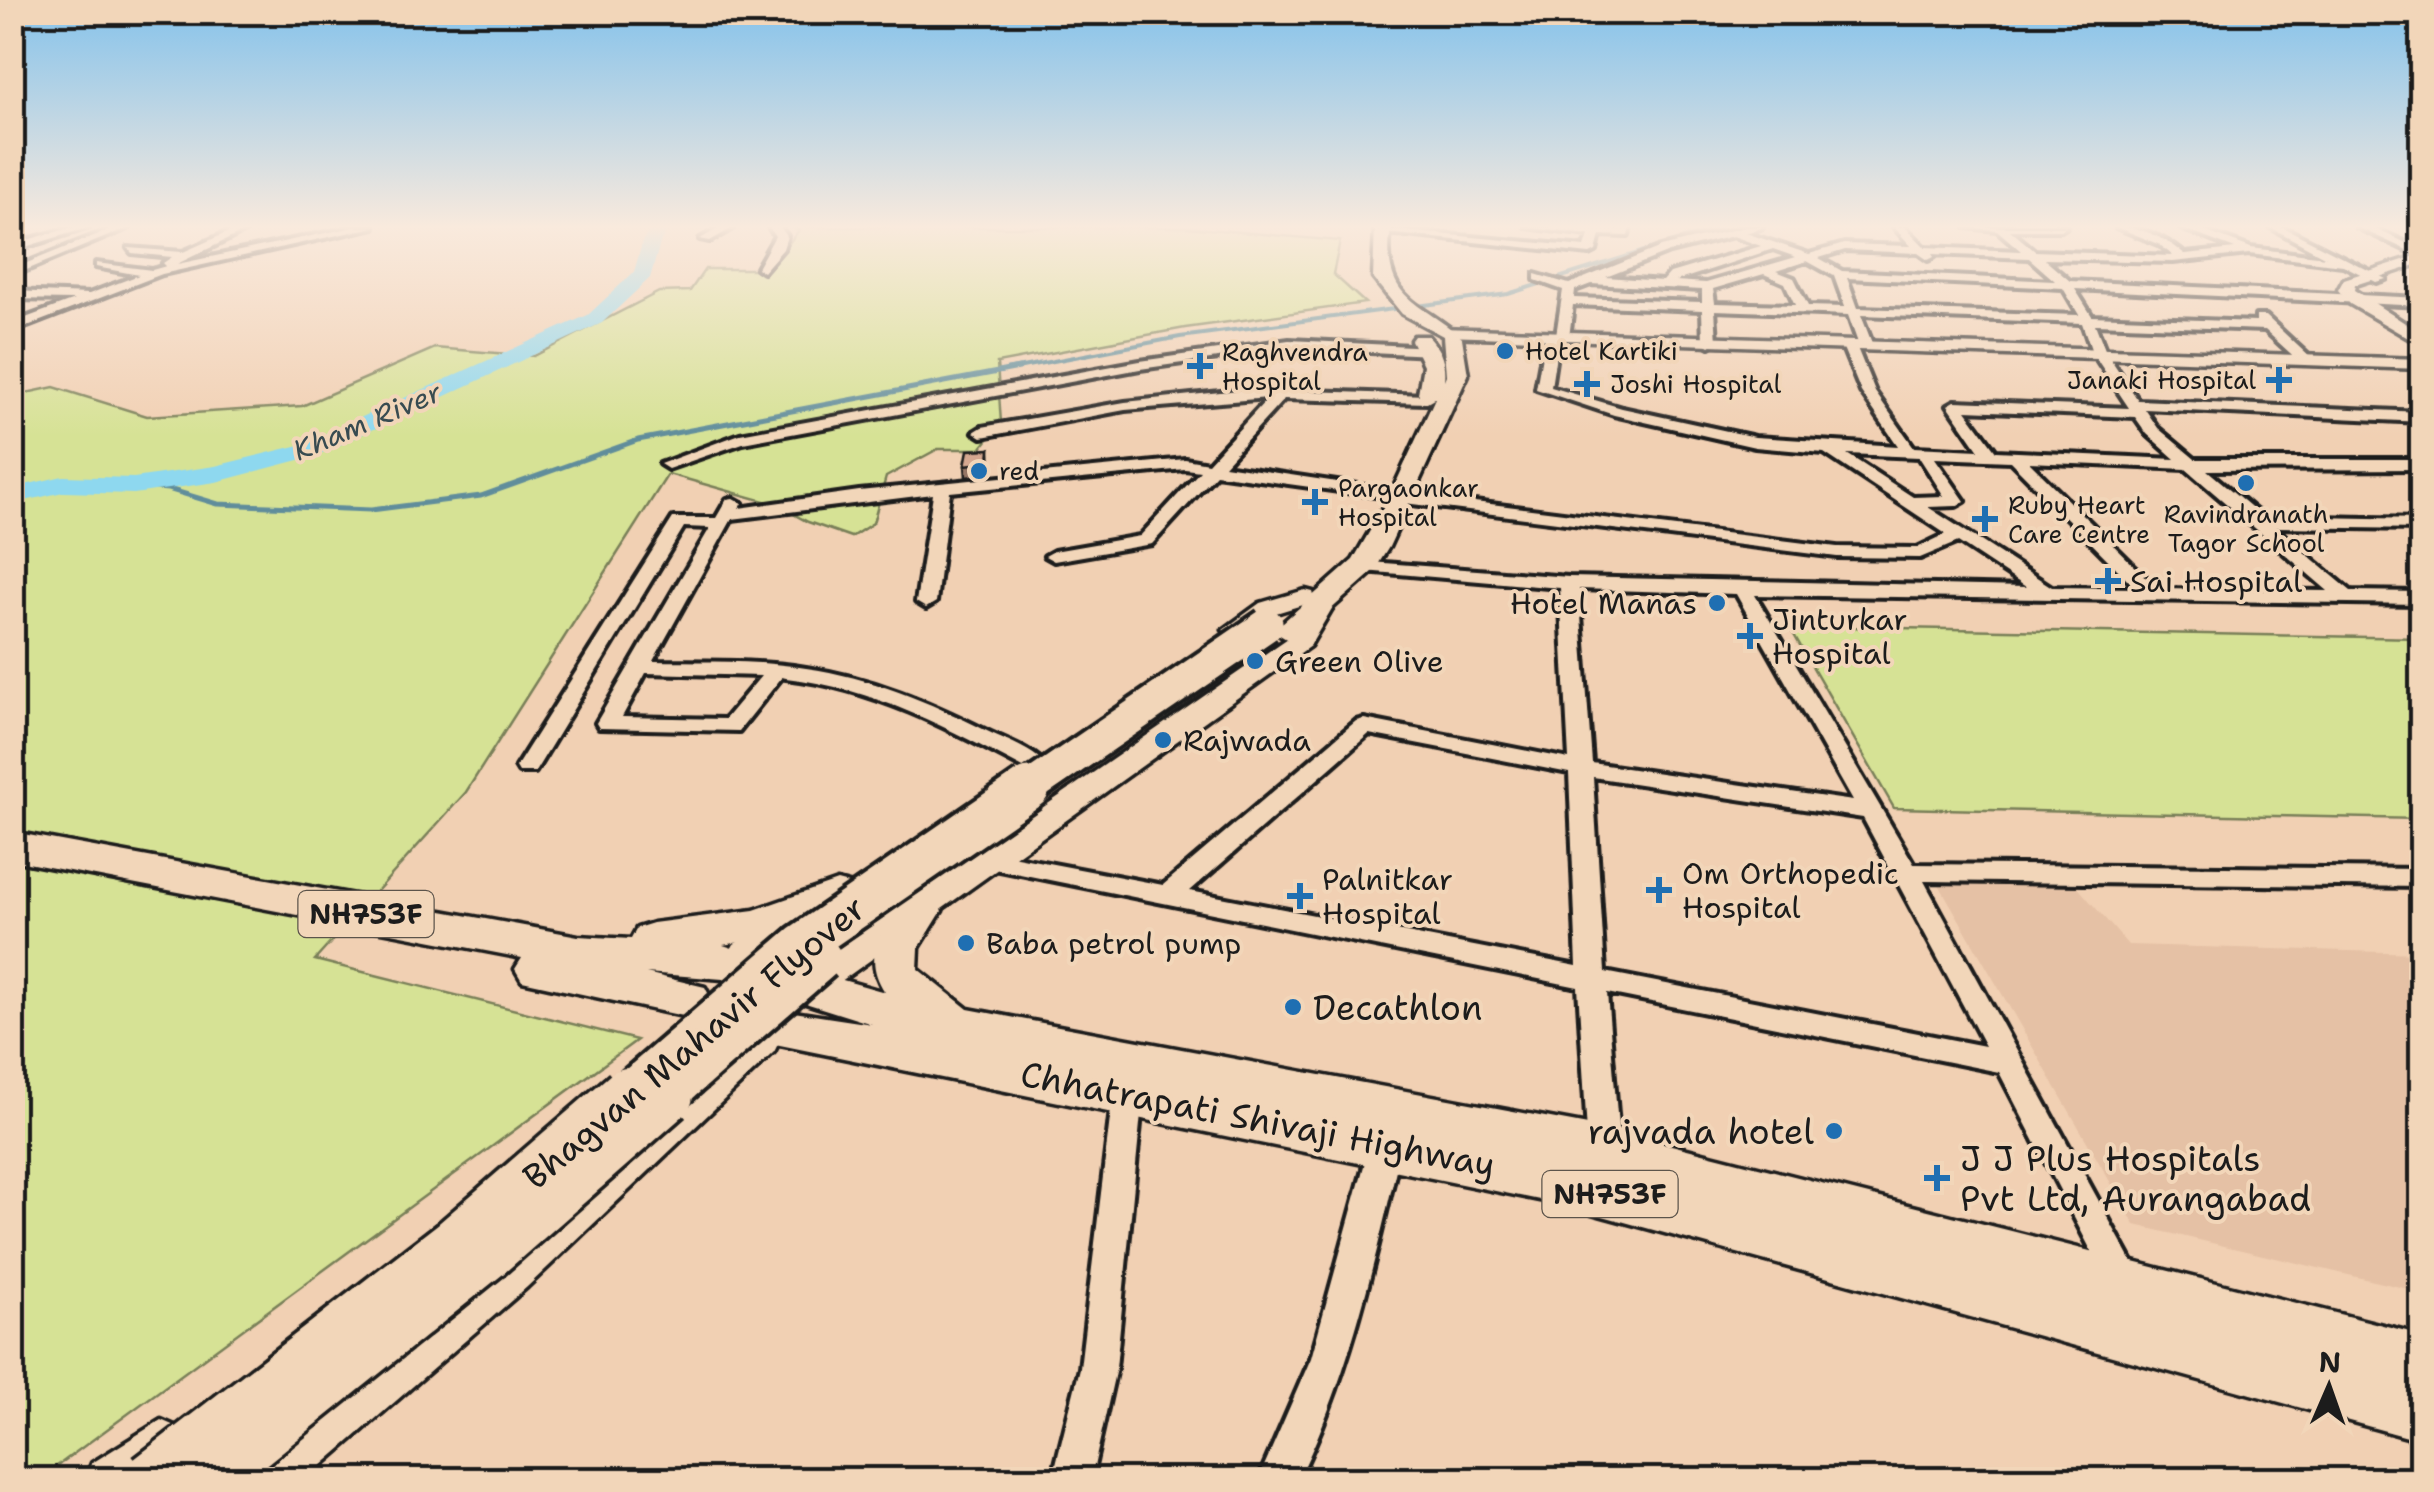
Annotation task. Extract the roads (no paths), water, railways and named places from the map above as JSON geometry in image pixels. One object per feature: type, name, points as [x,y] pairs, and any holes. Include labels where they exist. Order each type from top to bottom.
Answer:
[{"type":"highway","name":"NH753F","points":[[12,846],[578,952],[734,958],[794,954],[813,969],[796,1010],[712,1042],[696,1033],[687,1009],[12,870]]},
{"type":"highway","points":[[495,937],[672,940],[758,926],[837,896]]},
{"type":"highway","points":[[920,911],[895,941],[892,966],[906,988],[961,1026]]},
{"type":"highway","points":[[687,1009],[700,979],[734,958]]},
{"type":"highway","name":"Chhatrapati Shivaji Highway","points":[[796,1010],[900,1014],[1604,1150],[2422,1365]]},
{"type":"highway","name":"Chhatrapati Shivaji Highway","points":[[796,1010],[1128,1093],[1559,1180],[2422,1410]]},
{"type":"main road","points":[[1295,615],[1390,495],[1458,375],[1432,334],[1384,297]]},
{"type":"main road","points":[[1389,297],[1392,302]]},
{"type":"main road","points":[[1295,615],[1370,556],[1436,374],[1432,334]]},
{"type":"main road","name":"Bhagvan Mahavir Flyover","points":[[151,1480],[456,1244],[801,944],[1295,615]]},
{"type":"main road","name":"Bhagvan Mahavir Flyover","points":[[204,1480],[485,1254],[878,912],[1295,615]]},
{"type":"street","points":[[12,328],[93,297]]},
{"type":"street","points":[[1566,297],[1544,389],[1618,412],[1755,442],[2188,465],[2422,464]]},
{"type":"street","points":[[1609,297],[2270,326]]},
{"type":"street","points":[[1709,297],[1711,340]]},
{"type":"street","points":[[1798,297],[1802,306]]},
{"type":"street","points":[[1848,297],[1868,392],[1956,501],[1909,502]]},
{"type":"street","points":[[2073,297],[2101,355],[2137,409],[2188,465],[2346,597]]},
{"type":"street","points":[[2235,297],[2306,360]]},
{"type":"street","points":[[2329,297],[2422,302]]},
{"type":"street","points":[[2370,297],[2422,332]]},
{"type":"street","points":[[2354,298],[2422,342]]},
{"type":"street","points":[[982,432],[1290,344],[1432,334],[1711,340],[2422,366]]},
{"type":"street","points":[[2101,355],[2422,366]]},
{"type":"street","points":[[668,464],[740,440],[1134,386],[1427,399]]},
{"type":"street","points":[[1054,556],[1146,540],[1210,466],[1282,393]]},
{"type":"street","points":[[1990,454],[1955,405],[2421,417]]},
{"type":"street","points":[[1827,448],[2048,593]]},
{"type":"street","points":[[2013,455],[2153,594]]},
{"type":"street","points":[[527,767],[679,522],[727,514],[1186,464],[1390,495],[1837,552],[1920,553],[1959,535]]},
{"type":"street","points":[[926,602],[942,489]]},
{"type":"street","points":[[727,514],[637,667],[609,725],[734,725],[775,672]]},
{"type":"street","points":[[2253,521],[2422,524]]},
{"type":"street","points":[[1370,556],[1461,572],[1570,583],[2422,598]]},
{"type":"street","points":[[1570,583],[1584,769],[1588,979],[1604,1150]]},
{"type":"street","points":[[1742,589],[1907,872],[2128,1288]]},
{"type":"street","points":[[284,1475],[512,1274],[796,1010],[920,911],[1301,641],[1295,615],[1268,608],[837,896],[734,958]]},
{"type":"street","points":[[637,667],[806,674],[922,707],[1035,765]]},
{"type":"street","points":[[1168,896],[1364,726],[1584,769],[1873,812]]},
{"type":"street","points":[[990,860],[2009,1062]]},
{"type":"street","points":[[1907,872],[2422,878]]},
{"type":"street","points":[[109,1480],[232,1392],[430,1238],[687,1009]]},
{"type":"street","points":[[1071,1480],[1098,1368],[1128,1093]]},
{"type":"street","points":[[1278,1480],[1303,1434],[1338,1332],[1386,1144]]},
{"type":"waterway","name":"Kham River","points":[[12,496],[63,484],[134,486],[216,474],[309,450],[595,319],[619,297]]},
{"type":"waterway","points":[[1006,370],[1180,337],[1488,297]]},
{"type":"waterway","points":[[134,486],[168,489],[218,504],[371,510],[481,496],[638,440],[1019,368]]},
{"type":"place","name":"Hotel Kartiki","points":[[1505,351]]},
{"type":"place","name":"Raghvendra Hospital","points":[[1200,366]]},
{"type":"place","name":"Janaki Hospital","points":[[2279,380]]},
{"type":"place","name":"Joshi Hospital","points":[[1587,384]]},
{"type":"place","name":"red","points":[[979,471]]},
{"type":"place","name":"Ravindranath Tagor School","points":[[2246,483]]},
{"type":"place","name":"Pargaonkar Hospital","points":[[1315,502]]},
{"type":"place","name":"Ruby Heart Care Centre","points":[[1985,519]]},
{"type":"place","name":"Sai Hospital","points":[[2108,581]]},
{"type":"place","name":"Hotel Manas","points":[[1717,603]]},
{"type":"place","name":"Jinturkar Hospital","points":[[1750,636]]},
{"type":"place","name":"Green Olive","points":[[1255,661]]},
{"type":"place","name":"Rajwada","points":[[1163,740]]},
{"type":"place","name":"Om Orthopedic Hospital","points":[[1659,890]]},
{"type":"place","name":"Palnitkar Hospital","points":[[1300,896]]},
{"type":"place","name":"Baba petrol pump","points":[[966,943]]},
{"type":"place","name":"Decathlon","points":[[1293,1007]]},
{"type":"place","name":"rajvada hotel","points":[[1834,1131]]},
{"type":"place","name":"J J Plus Hospitals Pvt Ltd, Aurangabad","points":[[1937,1178]]}]
